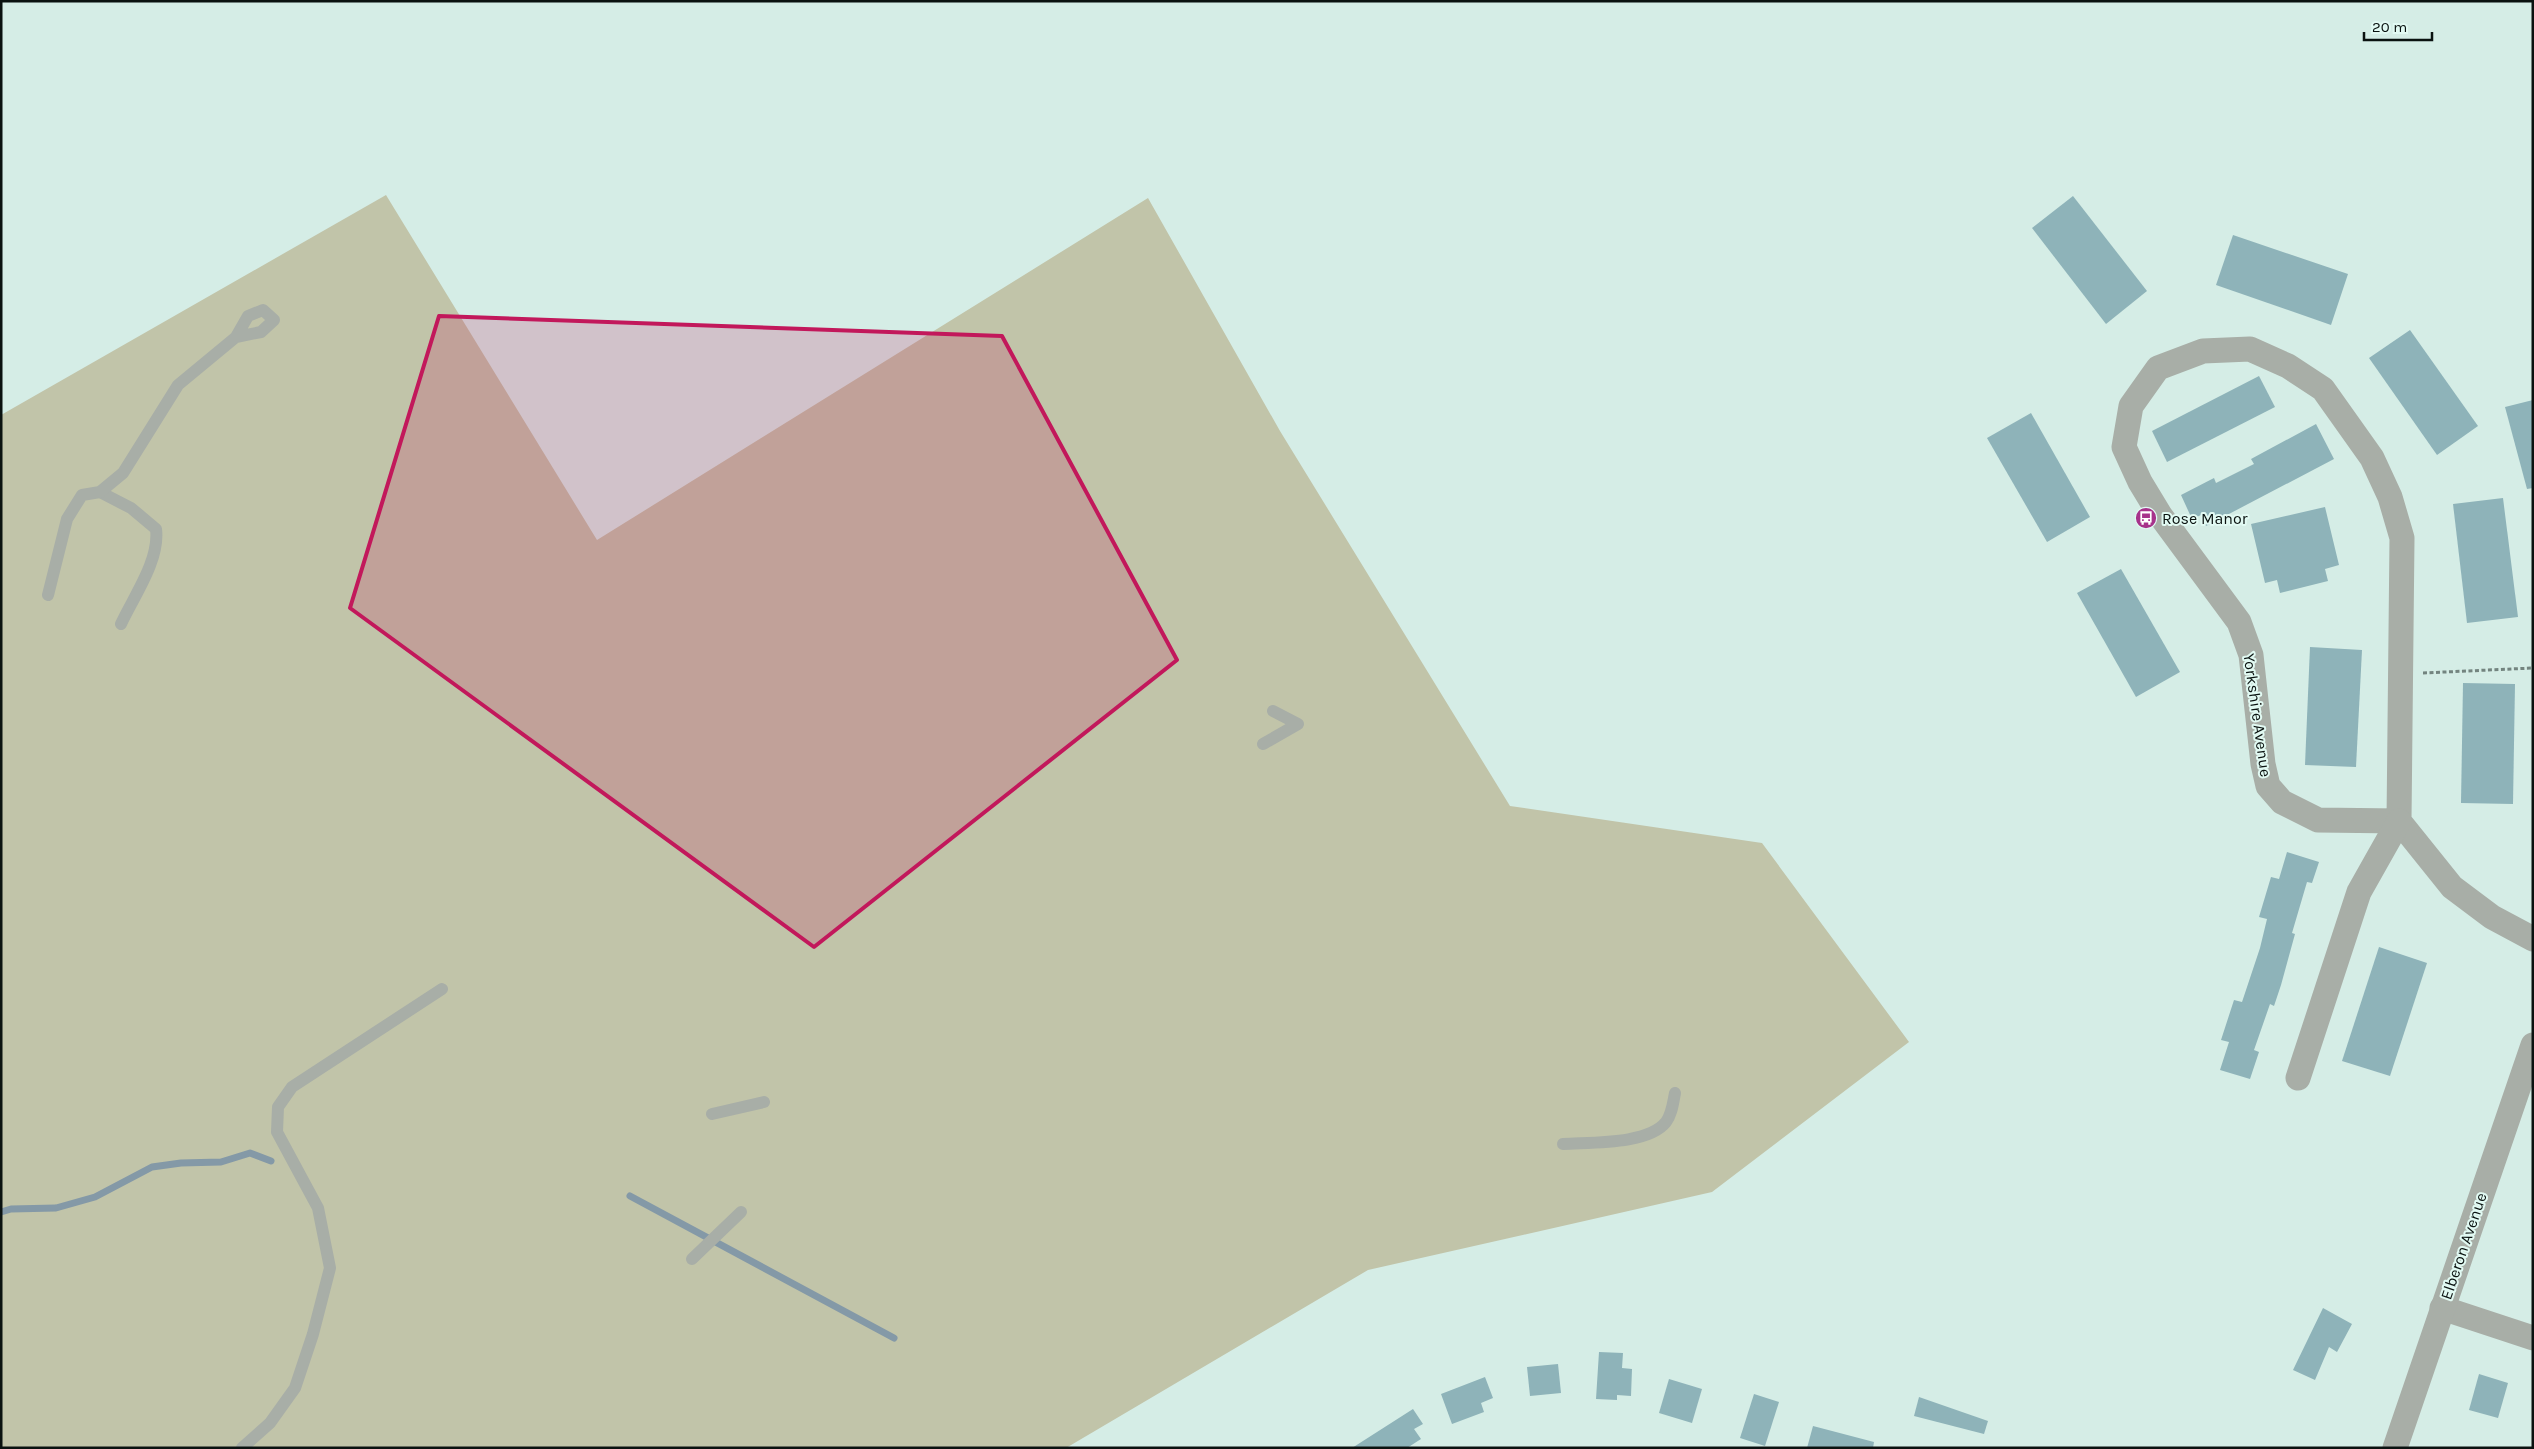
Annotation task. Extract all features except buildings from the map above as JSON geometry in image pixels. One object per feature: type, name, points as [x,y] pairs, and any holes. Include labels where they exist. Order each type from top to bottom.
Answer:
[{"type":"street","name":"Yorkshire Avenue","points":[[2250,349],[2288,366],[2323,389],[2372,458],[2390,497],[2402,538],[2399,821],[2318,820],[2282,802],[2268,786],[2263,764],[2251,656],[2239,622],[2160,515],[2140,482],[2124,447],[2131,406],[2158,368],[2203,351],[2250,349]]},
{"type":"street","points":[[2298,1078],[2359,892],[2399,821],[2452,887],[2492,917],[2533,939]]},
{"type":"street","name":"Elberon Avenue","points":[[2395,1448],[2533,1045]]},
{"type":"street","points":[[2442,1308],[2533,1338]]},
{"type":"lane","points":[[48,595],[67,519],[82,495],[100,492],[123,473],[178,385],[236,337]]},
{"type":"lane","points":[[114,480],[120,502]]},
{"type":"lane","points":[[100,492],[148,520],[156,529],[158,541],[149,566],[121,624]]},
{"type":"lane","points":[[1263,744],[1298,724],[1273,711]]},
{"type":"lane","points":[[242,1448],[270,1422],[295,1388],[313,1334],[330,1268],[318,1208],[278,1132],[278,1107],[292,1087],[442,989]]},
{"type":"lane","points":[[1562,1144],[1636,1138],[1651,1134],[1666,1123],[1672,1109],[1675,1093]]},
{"type":"lane","points":[[712,1114],[764,1102]]},
{"type":"lane","points":[[696,1255],[741,1212]]},
{"type":"path","points":[[2401,674],[2533,668]]},
{"type":"highlighted area","points":[[439,316],[1002,336],[1177,660],[814,947],[350,608]]},
{"type":"green space","points":[[386,195],[597,540],[1148,198],[1280,431],[1510,806],[1762,843],[1909,1042],[1712,1192],[1368,1270],[1066,1448],[1,1448],[1,415]]},
{"type":"waterway","points":[[1,1212],[11,1209],[56,1208],[95,1197],[152,1167],[181,1163],[221,1162],[250,1153],[271,1161]]},
{"type":"waterway","points":[[630,1196],[894,1338]]},
{"type":"place","name":"Rose Manor","points":[[2146,518]]}]
